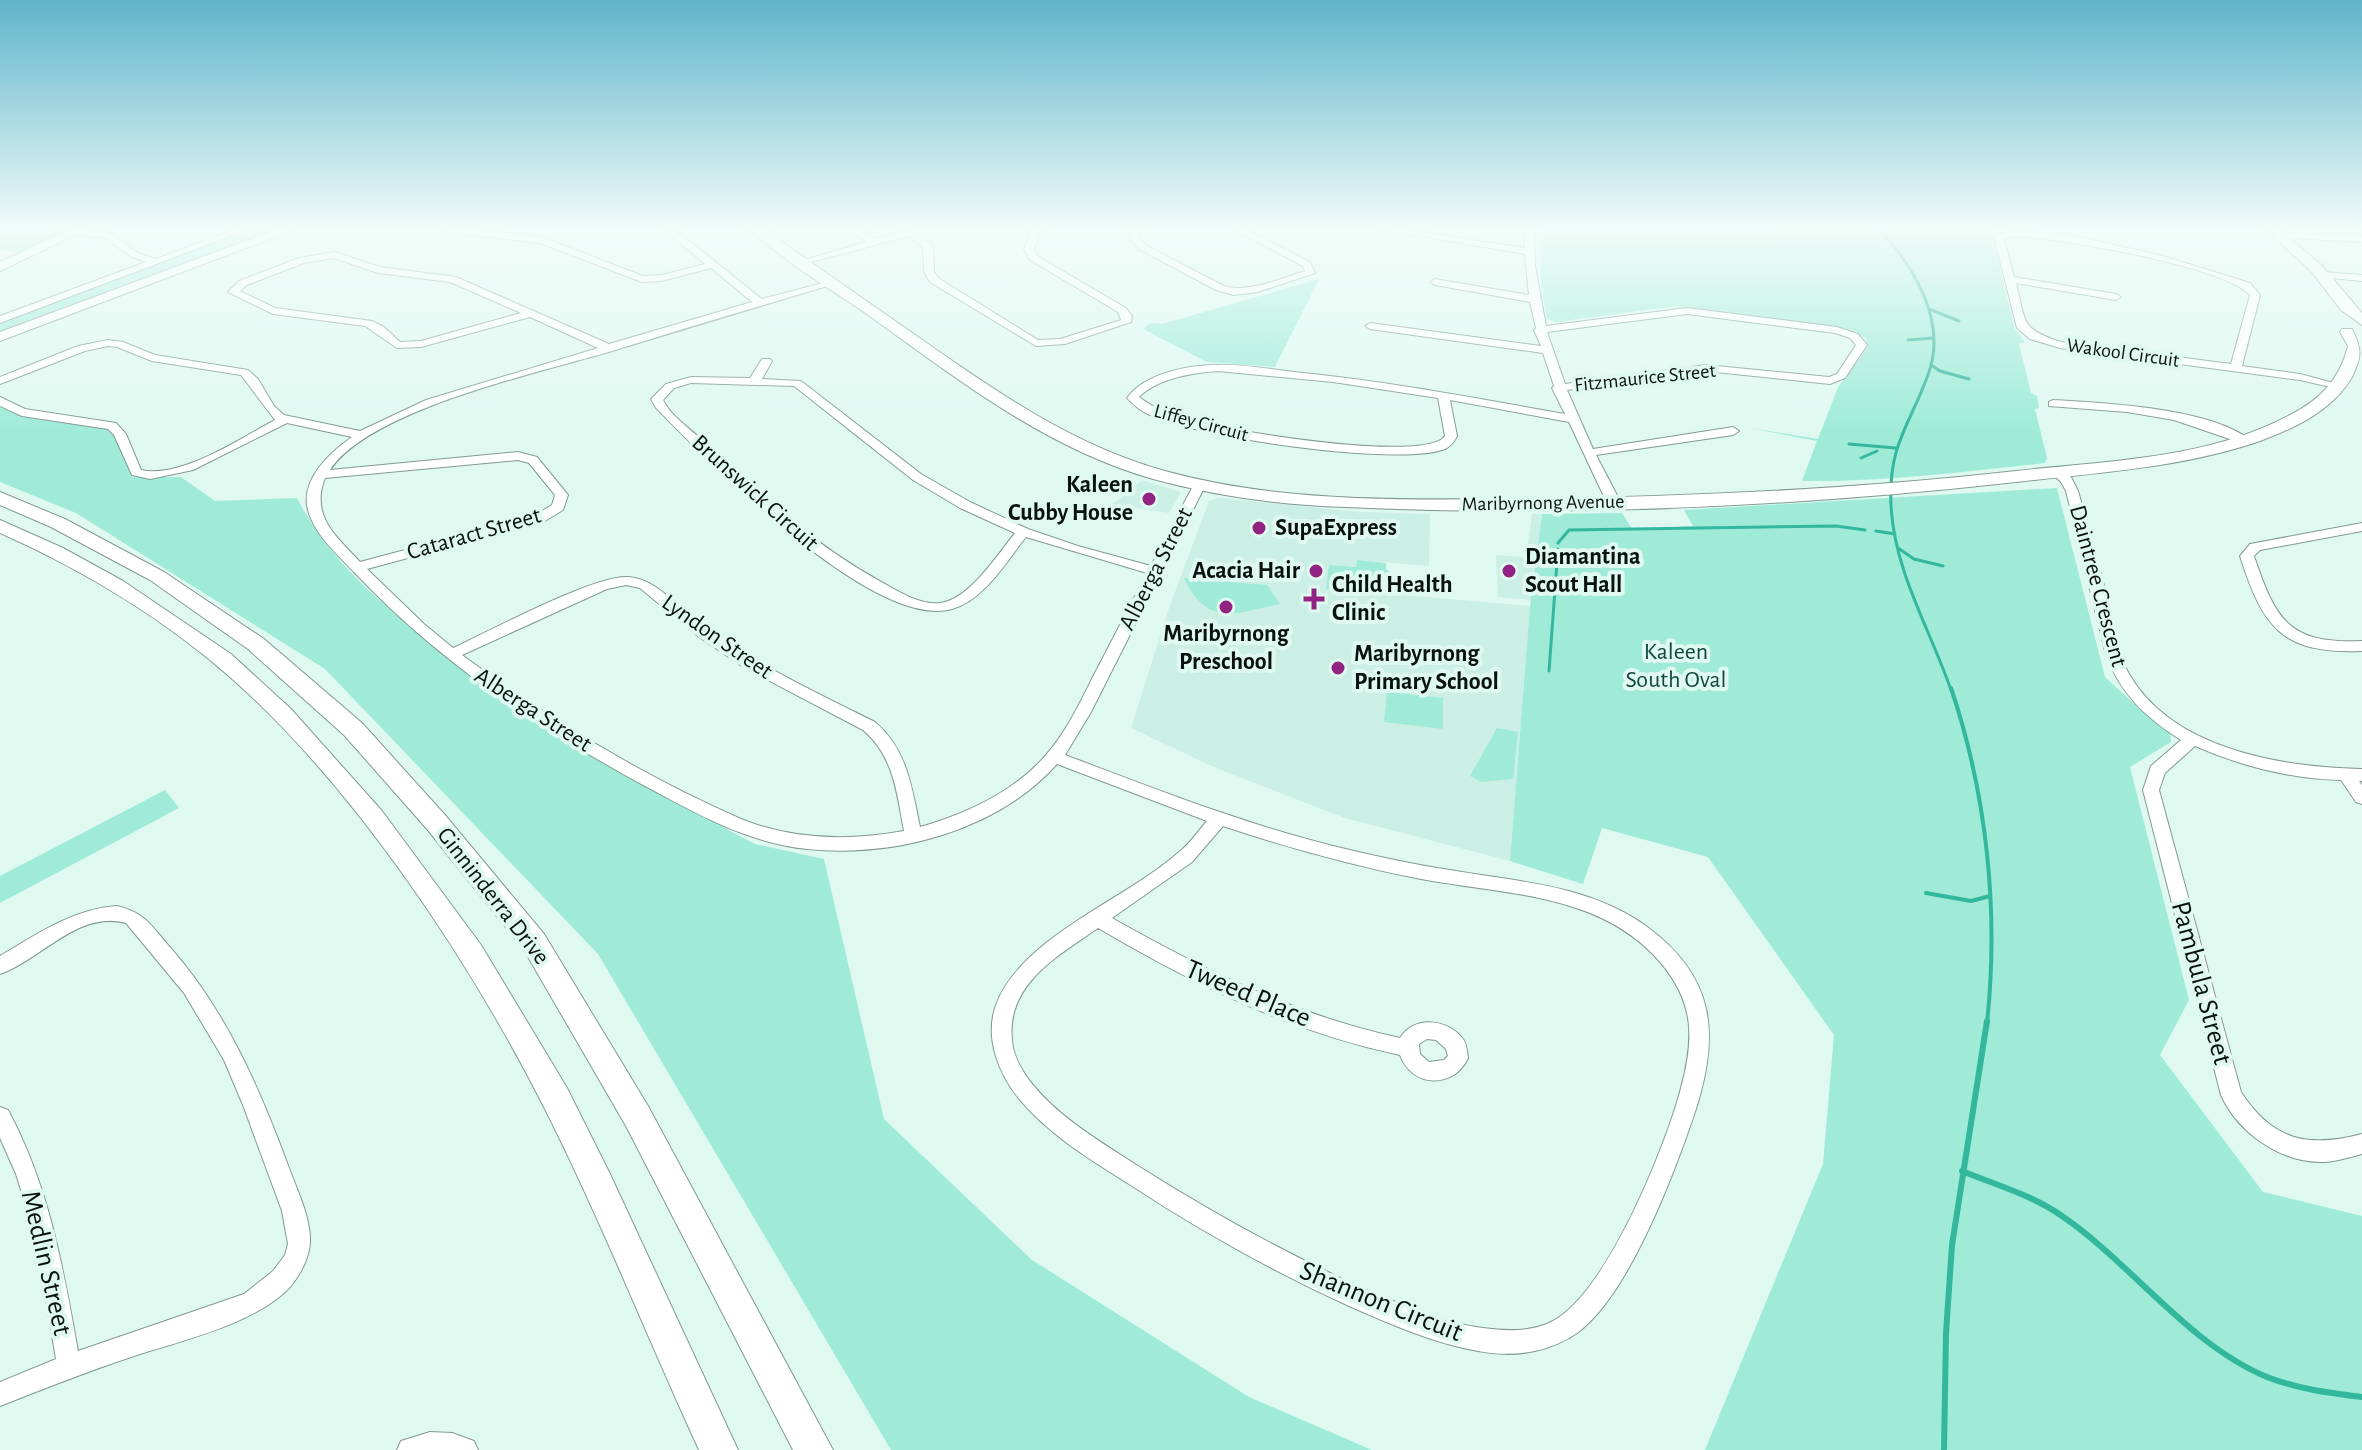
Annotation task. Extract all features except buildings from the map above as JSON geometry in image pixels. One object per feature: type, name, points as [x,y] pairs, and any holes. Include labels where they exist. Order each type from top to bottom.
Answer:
[{"type":"main road","name":"Ginninderra Drive","points":[[0,498],[58,523],[157,576],[256,644],[353,729],[436,822],[534,942],[637,1116],[814,1450]]},
{"type":"main road","name":"Ginninderra Drive","points":[[0,526],[28,538],[124,592],[223,660],[307,740],[395,843],[484,969],[581,1147],[719,1450]]},
{"type":"street","points":[[0,320],[63,297]]},
{"type":"street","points":[[0,339],[111,297]]},
{"type":"street","points":[[243,297],[273,311],[368,323],[380,329],[391,342],[401,345],[426,343],[531,314]]},
{"type":"street","points":[[492,297],[608,348]]},
{"type":"street","points":[[752,297],[760,303]]},
{"type":"street","points":[[321,475],[338,454],[362,435],[396,416],[434,401],[781,297]]},
{"type":"street","name":"Maribyrnong Avenue","points":[[851,297],[1013,410],[1053,434],[1129,465],[1200,484],[1263,495],[1337,502],[1614,503],[1919,487],[2183,454],[2244,440],[2299,418],[2339,386],[2351,365],[2356,329],[2336,297]]},
{"type":"street","points":[[960,297],[1029,341],[1057,343],[1124,324],[1127,316],[1122,310],[1099,297]]},
{"type":"street","points":[[1520,297],[1533,299],[1539,330],[1558,388],[1614,503]]},
{"type":"street","name":"Wakool Circuit","points":[[2014,297],[2022,328],[2039,339],[2339,386]]},
{"type":"street","name":"Wakool Circuit","points":[[2236,368],[2255,297]]},
{"type":"street","name":"Fitzmaurice Street","points":[[1539,330],[1694,311],[1837,330],[1854,336],[1862,345],[1841,376],[1830,381],[1706,368],[1558,388]]},
{"type":"street","points":[[1370,326],[1545,350]]},
{"type":"street","points":[[0,381],[82,348],[116,343],[152,358],[244,372],[251,376],[274,414],[284,420],[362,435]]},
{"type":"street","points":[[755,380],[766,361]]},
{"type":"street","name":"Liffey Circuit","points":[[1443,395],[1451,439],[1441,446],[1424,449],[1322,446],[1251,437],[1160,414],[1140,406],[1133,398],[1136,391],[1148,384],[1212,368],[1333,379],[1443,395],[1572,419]]},
{"type":"street","name":"Brunswick Circuit","points":[[1023,532],[969,594],[950,606],[919,606],[858,576],[776,519],[657,401],[663,391],[686,381],[755,380],[801,384],[917,477],[965,505],[1023,532],[1099,557],[1155,571]]},
{"type":"street","points":[[0,401],[22,412],[112,426],[120,434],[134,470],[150,476],[184,470],[284,420]]},
{"type":"street","points":[[2053,404],[2170,413],[2209,424],[2244,440]]},
{"type":"street","points":[[1588,453],[1733,431]]},
{"type":"street","name":"Cataract Street","points":[[321,475],[518,456],[535,461],[562,495],[558,507],[540,518],[357,567]]},
{"type":"street","name":"Daintree Crescent","points":[[2056,472],[2066,480],[2072,491],[2120,672],[2146,706],[2194,738],[2269,767],[2314,775],[2354,775]]},
{"type":"street","name":"Alberga Street","points":[[321,475],[314,497],[317,518],[357,567],[400,610],[452,654],[517,702],[594,750],[746,829],[797,842],[835,844],[913,835],[952,824],[1018,789],[1054,757],[1073,728],[1200,484]]},
{"type":"street","points":[[2362,527],[2255,547],[2247,556],[2271,617],[2281,628],[2300,639],[2322,646],[2362,646]]},
{"type":"street","name":"Lyndon Street","points":[[452,654],[603,585],[621,581],[641,583],[704,634],[750,665],[883,736],[895,757],[913,835]]},
{"type":"street","name":"Pambula Street","points":[[2194,738],[2157,770],[2151,790],[2231,1095],[2256,1125],[2285,1143],[2325,1152],[2362,1144]]},
{"type":"street","name":"Shannon Circuit","points":[[1054,757],[1219,819],[1372,862],[1576,898],[1629,923],[1655,944],[1676,968],[1691,995],[1700,1024],[1698,1066],[1675,1139],[1642,1215],[1598,1294],[1579,1317],[1538,1339],[1505,1343],[1471,1340],[1398,1313],[1293,1266],[1197,1215],[1110,1159],[1034,1102],[1015,1082],[1004,1058],[1001,1032],[1005,1007],[1017,984],[1034,964],[1186,857],[1219,819]]},
{"type":"street","points":[[2354,775],[2362,798]]},
{"type":"street","points":[[0,966],[88,917],[120,911],[132,917],[192,988],[233,1057],[261,1119],[294,1215],[299,1244],[293,1262],[274,1288],[250,1304],[69,1366],[0,1394]]},
{"type":"street","name":"Tweed Place","points":[[1097,919],[1169,959],[1248,997],[1335,1031],[1407,1048]]},
{"type":"street","name":"Medlin Street","points":[[0,1117],[12,1136],[43,1227],[69,1366]]},
{"type":"street","points":[[410,1450],[420,1446],[455,1444],[465,1450]]},
{"type":"shaded area","name":"Kaleen Cubby House","points":[[1142,480],[1181,492],[1169,513],[1113,504]]},
{"type":"shaded area","name":"Maribyrnong Primary School","points":[[1218,498],[1361,512],[1430,514],[1429,566],[1358,560],[1357,567],[1330,565],[1326,588],[1530,606],[1510,861],[1345,818],[1216,768],[1131,728],[1169,608],[1209,501]]},
{"type":"shaded area","points":[[1532,514],[1542,514],[1531,600],[1498,597],[1496,555],[1526,557]]},
{"type":"green space","points":[[72,297],[101,297],[0,334],[0,324]]},
{"type":"green space","points":[[1257,297],[1310,297],[1275,367],[1207,362],[1143,329],[1150,323],[1162,324]]},
{"type":"green space","points":[[1543,297],[2007,297],[2015,329],[2025,342],[2019,344],[2031,393],[2037,396],[2039,408],[2035,409],[2047,458],[2045,463],[1954,473],[1802,481],[1817,441],[1750,428],[1818,439],[1838,387],[1868,347],[1866,338],[1844,328],[1677,306],[1556,322],[1547,319]]},
{"type":"green space","points":[[0,406],[100,425],[113,433],[132,477],[181,477],[215,501],[297,498],[319,534],[345,567],[375,596],[477,672],[730,831],[755,844],[824,859],[884,1119],[1032,1260],[1249,1397],[1372,1450],[891,1450],[598,954],[325,669],[76,513],[0,482]]},
{"type":"green space","name":"Kaleen South Oval","points":[[2057,488],[2105,677],[2142,711],[2170,731],[2171,742],[2130,767],[2189,1000],[2160,1055],[2263,1192],[2362,1216],[2362,1450],[1705,1450],[1823,1164],[1834,1035],[1708,857],[1602,828],[1583,884],[1510,861],[1530,606],[1542,514],[1622,513],[1632,529],[1693,526],[1684,510]]},
{"type":"green space","points":[[1357,560],[1386,563],[1386,569],[1391,573],[1390,594],[1326,589],[1329,565],[1356,567]]},
{"type":"green space","points":[[1184,578],[1267,585],[1280,604],[1224,613],[1202,604]]},
{"type":"green space","points":[[1387,692],[1443,698],[1443,729],[1384,722]]},
{"type":"green space","points":[[1497,728],[1518,732],[1513,779],[1481,782],[1470,776]]},
{"type":"green space","points":[[165,790],[179,808],[0,903],[0,876]]},
{"type":"waterway","points":[[1925,297],[1934,332],[1933,352],[1929,372],[1897,449],[1891,505],[1906,576],[1951,690]]},
{"type":"waterway","points":[[1929,309],[1959,321]]},
{"type":"waterway","points":[[1908,340],[1933,338]]},
{"type":"waterway","points":[[1931,365],[1940,371],[1969,379]]},
{"type":"waterway","points":[[1849,444],[1896,448]]},
{"type":"waterway","points":[[1861,458],[1877,451]]},
{"type":"waterway","points":[[1558,543],[1569,530],[1836,526],[1865,530]]},
{"type":"waterway","points":[[1876,531],[1895,534]]},
{"type":"waterway","points":[[1898,548],[1914,559],[1943,566]]},
{"type":"waterway","points":[[1549,671],[1558,549]]},
{"type":"waterway","points":[[1951,688],[1974,770],[1990,896]]},
{"type":"waterway","points":[[1926,893],[1971,901],[1990,896]]},
{"type":"waterway","points":[[1987,1023],[1992,938],[1990,896]]},
{"type":"waterway","points":[[1963,1172],[1987,1021]]},
{"type":"waterway","points":[[1944,1450],[1946,1333],[1952,1245],[1963,1172]]},
{"type":"waterway","points":[[1963,1172],[2026,1196],[2062,1216],[2112,1256],[2186,1324],[2239,1363],[2290,1385],[2362,1397]]},
{"type":"place","name":"Kaleen Cubby House","points":[[1149,499]]},
{"type":"place","name":"SupaExpress","points":[[1259,528]]},
{"type":"place","name":"Acacia Hair","points":[[1316,571]]},
{"type":"place","name":"Diamantina Scout Hall","points":[[1509,571]]},
{"type":"place","name":"Child Health Clinic","points":[[1314,599]]},
{"type":"place","name":"Maribyrnong Preschool","points":[[1226,607]]},
{"type":"place","name":"Maribyrnong Primary School","points":[[1338,668]]}]
